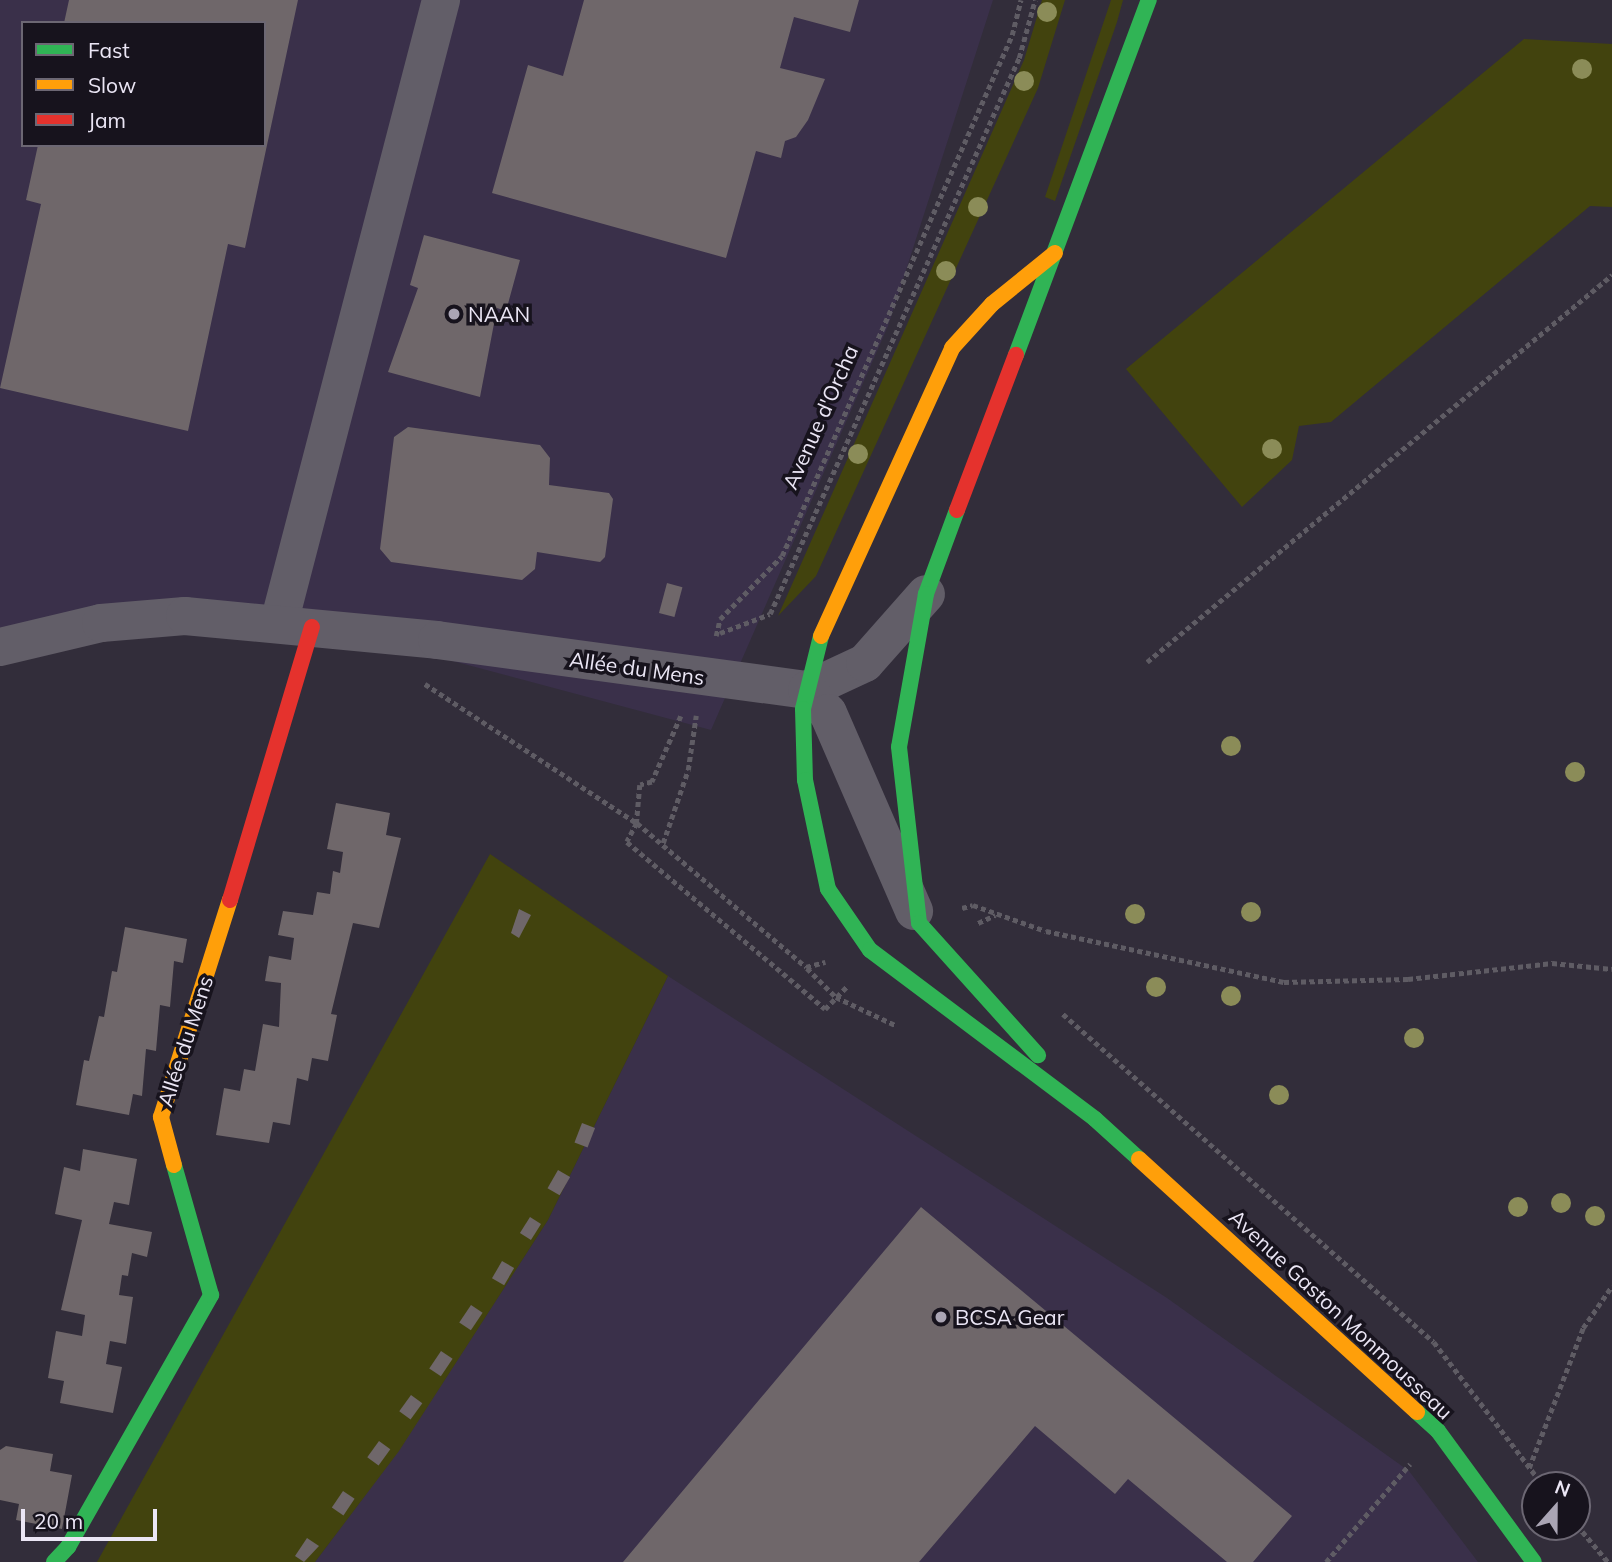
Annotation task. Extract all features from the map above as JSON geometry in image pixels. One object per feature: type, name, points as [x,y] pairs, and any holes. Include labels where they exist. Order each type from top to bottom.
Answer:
[{"type":"main road","points":[[919,923],[899,747],[926,594],[1149,0]]},
{"type":"main road","points":[[870,950],[828,889],[805,780],[807,690],[822,634],[952,348],[992,304],[1055,253]]},
{"type":"main road","name":"Allée du Mens","points":[[54,1562],[68,1547],[211,1295],[161,1117],[301,677],[295,625]]},
{"type":"main road","name":"Avenue Gaston Monmousseau","points":[[919,923],[1095,1119]]},
{"type":"main road","name":"Avenue Gaston Monmousseau","points":[[870,950],[1095,1119],[1294,1294],[1438,1431],[1534,1562]]},
{"type":"street","points":[[295,625],[441,0]]},
{"type":"street","points":[[919,923],[828,713],[807,690],[865,663],[926,594]]},
{"type":"street","name":"Allée du Mens","points":[[0,647],[101,623],[185,616],[295,625],[807,690]]},
{"type":"path","name":"Avenue d'Orcha","points":[[663,843],[688,770],[705,677],[720,619],[782,556],[1012,35],[1021,0]]},
{"type":"path","points":[[1147,662],[1612,275]]},
{"type":"path","points":[[417,679],[663,843],[806,967],[870,950]]},
{"type":"path","points":[[919,923],[973,905],[1045,931],[1284,982],[1408,979],[1552,963],[1612,969]]},
{"type":"path","points":[[974,925],[983,936]]},
{"type":"path","points":[[1061,1012],[1434,1342],[1531,1471]]},
{"type":"path","points":[[1529,1468],[1583,1328],[1612,1286]]},
{"type":"path","points":[[1326,1562],[1438,1431]]},
{"type":"path","points":[[1590,1541],[1608,1562]]},
{"type":"shaded area","points":[[0,0],[993,0],[888,326],[711,730],[385,643],[208,619],[0,642]]},
{"type":"shaded area","points":[[1042,0],[1065,0],[1038,88],[816,576],[778,616],[1024,60]]},
{"type":"shaded area","points":[[1111,0],[1123,0],[1055,201],[1045,197]]},
{"type":"shaded area","points":[[1524,39],[1612,44],[1612,207],[1590,206],[1331,422],[1299,426],[1292,460],[1242,507],[1126,369]]},
{"type":"shaded area","points":[[490,854],[668,976],[548,1220],[399,1451],[315,1562],[97,1562]]},
{"type":"shaded area","points":[[668,976],[1167,1298],[1409,1471],[1478,1562],[315,1562],[399,1450],[548,1220]]},
{"type":"building","points":[[69,0],[298,0],[245,248],[228,244],[188,431],[0,388],[41,204],[26,200],[38,147],[266,147],[266,21],[64,21]]},
{"type":"building","points":[[584,0],[859,0],[850,32],[794,17],[780,68],[825,79],[808,120],[796,137],[785,141],[781,158],[756,151],[726,258],[492,193],[528,65],[563,76]]},
{"type":"building","points":[[424,235],[520,260],[506,311],[497,308],[480,397],[388,372],[418,288],[410,285]]},
{"type":"building","points":[[408,427],[540,445],[550,458],[549,485],[609,493],[613,499],[605,557],[600,562],[537,552],[535,569],[522,580],[391,562],[380,549],[394,437]]},
{"type":"building","points":[[667,583],[682,587],[674,617],[659,613]]},
{"type":"building","points":[[336,803],[390,813],[386,835],[401,838],[379,928],[353,923],[331,1014],[337,1015],[328,1061],[312,1058],[308,1081],[297,1078],[290,1125],[273,1122],[269,1143],[216,1135],[224,1088],[240,1091],[244,1069],[255,1071],[263,1024],[279,1027],[281,983],[265,981],[269,956],[291,960],[294,938],[278,935],[283,911],[313,915],[317,892],[330,894],[333,871],[340,873],[343,852],[327,849]]},
{"type":"building","points":[[519,909],[531,915],[519,938],[511,933]]},
{"type":"building","points":[[125,927],[187,939],[183,963],[174,961],[170,1007],[160,1005],[156,1051],[146,1049],[142,1096],[133,1094],[129,1115],[76,1105],[84,1060],[89,1061],[99,1016],[104,1017],[112,971],[117,972]]},
{"type":"building","points":[[582,1123],[595,1128],[588,1148],[574,1143]]},
{"type":"building","points":[[83,1149],[137,1159],[129,1205],[114,1202],[109,1224],[152,1232],[147,1257],[132,1253],[128,1276],[122,1275],[119,1295],[133,1297],[126,1344],[110,1341],[106,1364],[122,1367],[113,1413],[60,1403],[64,1381],[48,1378],[56,1331],[82,1336],[85,1315],[61,1310],[82,1220],[55,1214],[64,1167],[80,1171]]},
{"type":"building","points":[[558,1170],[570,1177],[560,1195],[548,1188]]},
{"type":"building","name":"BCSA Gear","points":[[921,1207],[1292,1516],[1253,1562],[1227,1562],[1128,1479],[1115,1494],[1035,1426],[919,1562],[623,1562]]},
{"type":"building","points":[[530,1217],[541,1224],[531,1240],[520,1233]]},
{"type":"building","points":[[502,1261],[514,1268],[504,1285],[492,1278]]},
{"type":"building","points":[[471,1305],[483,1313],[471,1330],[459,1322]]},
{"type":"building","points":[[441,1351],[453,1359],[441,1376],[429,1368]]},
{"type":"building","points":[[411,1395],[422,1403],[411,1419],[399,1411]]},
{"type":"building","points":[[379,1441],[390,1449],[379,1465],[367,1457]]},
{"type":"building","points":[[6,1446],[53,1454],[50,1471],[72,1475],[62,1529],[16,1520],[19,1504],[0,1500],[0,1450]]},
{"type":"building","points":[[343,1491],[355,1499],[343,1515],[332,1508]]},
{"type":"building","points":[[307,1538],[319,1546],[304,1562],[295,1556]]},
{"type":"traffic: fast","points":[[1016,355],[1149,0]]},
{"type":"traffic: fast","points":[[957,510],[926,594],[899,747],[919,923],[1038,1055]]},
{"type":"traffic: fast","points":[[821,636],[803,709],[805,780],[828,889],[870,950],[1095,1119],[1139,1159]]},
{"type":"traffic: fast","points":[[54,1562],[68,1547],[211,1295],[174,1165]]},
{"type":"traffic: fast","points":[[1417,1412],[1438,1431],[1534,1562]]},
{"type":"traffic: slow","points":[[821,636],[952,348],[992,304],[1055,253]]},
{"type":"traffic: slow","points":[[174,1165],[161,1117],[230,900]]},
{"type":"traffic: slow","points":[[1139,1159],[1417,1412]]},
{"type":"traffic: jam","points":[[957,510],[1016,355]]},
{"type":"traffic: jam","points":[[230,900],[312,627]]},
{"type":"place","name":"NAAN","points":[[454,314]]},
{"type":"place","name":"BCSA Gear","points":[[941,1317]]}]
